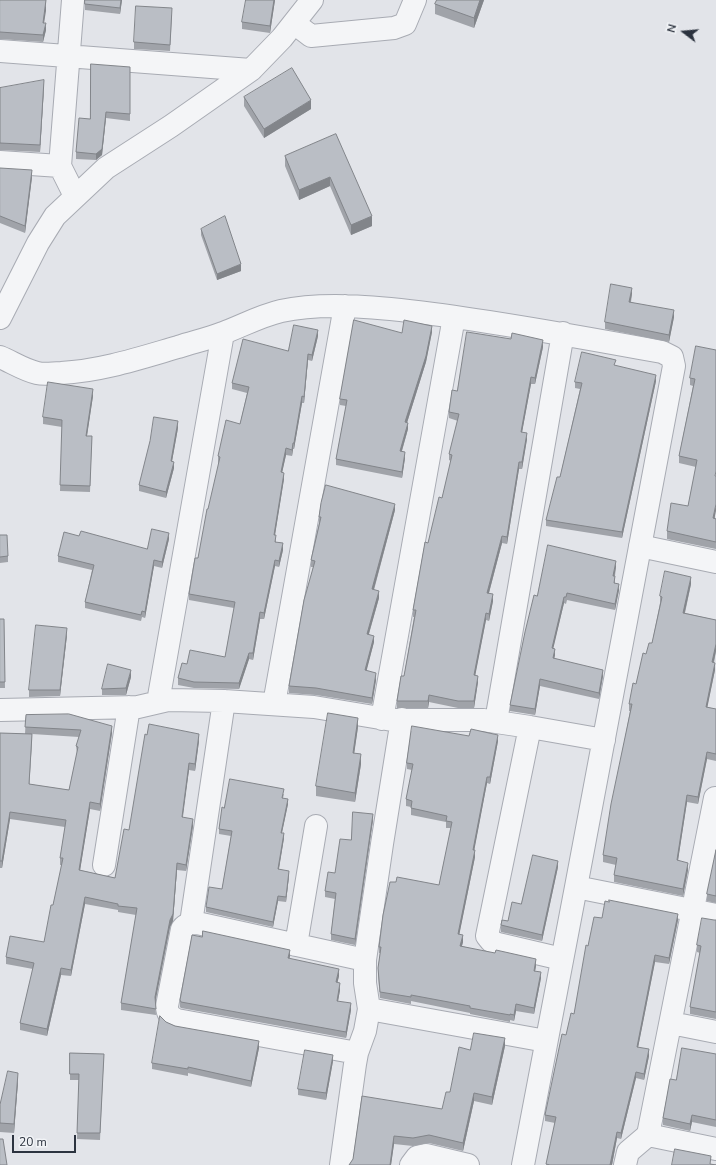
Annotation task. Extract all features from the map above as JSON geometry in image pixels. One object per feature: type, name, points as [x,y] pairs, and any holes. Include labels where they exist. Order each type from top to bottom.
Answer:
[{"type":"street","points":[[73,0],[60,166],[75,196]]},
{"type":"street","points":[[0,318],[46,228],[55,216],[106,168],[171,126],[251,70],[282,38],[312,0]]},
{"type":"street","points":[[294,23],[311,36],[394,28],[405,24],[415,0]]},
{"type":"street","points":[[0,51],[251,70]]},
{"type":"street","points":[[0,162],[60,166]]},
{"type":"street","points":[[274,704],[345,306]]},
{"type":"street","points":[[0,357],[38,373],[66,373],[90,370],[138,359],[223,333],[279,311],[301,308],[345,306],[396,309],[563,333],[669,354],[674,362],[674,366],[522,1165]]},
{"type":"street","points":[[341,1165],[357,1053],[365,1031],[369,1009],[365,983],[365,960],[382,844],[392,719],[454,317]]},
{"type":"street","points":[[158,702],[223,333]]},
{"type":"street","points":[[496,721],[563,333]]},
{"type":"street","points":[[640,546],[716,562]]},
{"type":"street","points":[[0,710],[129,707],[145,706],[168,700],[224,701],[314,707],[392,719],[496,721],[604,740]]},
{"type":"street","points":[[191,923],[224,701]]},
{"type":"street","points":[[104,865],[129,707]]},
{"type":"street","points":[[530,727],[487,936],[491,941],[498,944],[562,959]]},
{"type":"street","points":[[625,1165],[628,1152],[648,1135],[716,797]]},
{"type":"street","points":[[296,945],[316,826]]},
{"type":"street","points":[[576,887],[716,915]]},
{"type":"street","points":[[357,1053],[177,1020],[168,1012],[167,1006],[182,929],[185,925],[191,923],[365,960]]},
{"type":"street","points":[[369,1009],[546,1040]]},
{"type":"street","points":[[671,1022],[716,1032]]},
{"type":"street","points":[[648,1135],[716,1149]]},
{"type":"street","points":[[411,1165],[417,1157],[426,1155],[468,1165]]},
{"type":"building","points":[[0,0],[46,0],[43,23],[46,23],[43,35],[0,32]]},
{"type":"building","points":[[85,0],[121,0],[120,8],[85,4]]},
{"type":"building","points":[[246,0],[274,0],[270,26],[242,22]]},
{"type":"building","points":[[437,0],[480,0],[474,18],[435,4]]},
{"type":"building","points":[[136,6],[172,8],[170,45],[134,42]]},
{"type":"building","points":[[91,64],[130,67],[130,114],[106,112],[102,149],[96,154],[76,152],[79,118],[90,119]]},
{"type":"building","points":[[292,68],[311,100],[264,129],[244,97]]},
{"type":"building","points":[[44,80],[40,145],[0,143],[0,88]]},
{"type":"building","points":[[336,134],[372,216],[351,225],[330,177],[299,190],[285,156]]},
{"type":"building","points":[[0,168],[32,170],[25,226],[0,216]]},
{"type":"building","points":[[225,216],[241,264],[217,274],[201,229]]},
{"type":"building","points":[[611,284],[632,288],[629,302],[674,310],[669,335],[605,322]]},
{"type":"building","points":[[354,320],[402,333],[404,320],[432,326],[426,356],[405,422],[408,423],[400,451],[405,452],[402,472],[336,459],[347,400],[340,399]]},
{"type":"building","points":[[294,325],[318,330],[312,355],[308,354],[304,397],[302,396],[294,443],[292,450],[286,448],[281,472],[284,473],[274,535],[276,535],[275,542],[283,543],[279,561],[275,560],[264,613],[260,612],[253,653],[249,653],[239,683],[194,682],[178,678],[182,663],[187,664],[190,650],[225,657],[235,602],[189,594],[195,558],[198,558],[207,509],[220,457],[218,456],[226,420],[240,424],[249,387],[232,383],[243,339],[288,351]]},
{"type":"building","points":[[467,332],[511,339],[512,333],[543,340],[535,378],[531,377],[521,432],[527,433],[522,462],[519,462],[507,537],[502,536],[487,593],[493,594],[489,614],[486,613],[474,675],[478,676],[474,701],[458,701],[429,695],[428,701],[397,701],[401,676],[404,676],[416,610],[413,610],[425,542],[428,543],[439,497],[442,498],[452,455],[449,454],[459,414],[449,412],[452,390],[457,391]]},
{"type":"building","points":[[696,346],[716,350],[716,504],[713,518],[716,519],[716,542],[667,531],[671,503],[688,506],[697,460],[679,456],[695,379],[690,378]]},
{"type":"building","points":[[582,352],[616,360],[614,365],[656,375],[622,532],[546,520],[557,477],[560,477],[582,383],[575,382]]},
{"type":"building","points":[[48,382],[93,389],[86,436],[92,436],[90,486],[60,485],[62,420],[43,417]]},
{"type":"building","points":[[154,417],[178,421],[171,461],[174,462],[166,492],[139,485],[150,441]]},
{"type":"building","points":[[326,485],[395,504],[372,589],[379,591],[367,634],[374,636],[365,670],[376,673],[372,698],[316,688],[289,686],[304,600],[315,561],[311,560],[321,517],[319,517],[321,503]]},
{"type":"building","points":[[152,529],[169,533],[162,562],[154,560],[145,612],[142,611],[141,615],[85,602],[94,565],[58,556],[64,532],[79,536],[81,531],[147,549]]},
{"type":"building","points":[[0,535],[7,535],[8,556],[0,557]]},
{"type":"building","points":[[548,545],[616,561],[613,576],[615,576],[614,583],[619,584],[615,604],[567,593],[566,597],[564,597],[552,648],[555,649],[553,658],[603,670],[599,693],[540,679],[535,709],[510,705],[525,632],[534,595],[537,596]]},
{"type":"building","points":[[665,571],[691,577],[683,613],[716,620],[716,644],[712,662],[715,663],[706,707],[716,709],[716,754],[707,752],[698,797],[687,795],[677,860],[688,863],[683,889],[614,875],[617,858],[603,855],[611,804],[632,704],[629,704],[633,683],[636,684],[643,653],[646,654],[649,643],[652,643],[662,597],[660,596]]},
{"type":"building","points":[[0,619],[4,619],[5,682],[0,682]]},
{"type":"building","points":[[36,625],[67,628],[60,690],[29,690]]},
{"type":"building","points":[[108,664],[131,670],[126,688],[102,689]]},
{"type":"building","points":[[328,713],[358,718],[353,753],[361,754],[355,793],[316,786]]},
{"type":"building","points":[[69,714],[112,726],[100,804],[90,802],[79,870],[115,878],[124,829],[129,830],[145,734],[147,735],[149,724],[199,734],[195,764],[189,763],[182,817],[193,819],[186,865],[177,863],[173,914],[170,920],[155,997],[156,1009],[121,1003],[137,908],[118,906],[118,904],[85,897],[71,970],[61,968],[47,1029],[20,1023],[34,963],[6,957],[10,936],[44,942],[51,905],[53,905],[63,858],[60,858],[66,820],[10,812],[2,861],[0,861],[0,733],[32,734],[29,784],[69,790],[78,747],[76,746],[81,730],[25,727],[26,715]]},
{"type":"building","points":[[412,726],[469,736],[471,729],[498,735],[490,777],[487,777],[473,850],[475,850],[458,934],[463,935],[460,946],[495,953],[496,950],[536,959],[534,971],[541,972],[534,1008],[516,1004],[514,1015],[510,1015],[411,995],[411,997],[380,992],[378,968],[381,947],[379,947],[383,915],[390,882],[396,882],[397,877],[439,885],[452,822],[446,821],[447,816],[411,808],[412,801],[406,799],[413,764],[407,763]]},
{"type":"building","points":[[230,779],[284,789],[282,798],[288,799],[281,833],[284,833],[278,869],[289,871],[286,897],[278,896],[273,922],[206,907],[209,887],[222,889],[232,831],[219,829],[222,807],[224,808]]},
{"type":"building","points":[[353,812],[373,814],[355,939],[331,934],[336,893],[325,891],[328,872],[335,873],[340,839],[351,840]]},
{"type":"building","points":[[716,850],[716,896],[707,894]]},
{"type":"building","points":[[533,855],[558,861],[542,935],[501,925],[502,920],[508,921],[512,902],[521,904]]},
{"type":"building","points":[[609,900],[678,914],[669,958],[655,955],[637,1047],[649,1049],[644,1074],[636,1072],[621,1133],[617,1132],[610,1165],[550,1165],[546,1164],[556,1117],[545,1115],[562,1034],[566,1035],[571,1013],[574,1014],[586,945],[588,946],[594,917],[602,918],[605,901],[609,902]]},
{"type":"building","points":[[702,918],[716,920],[716,1012],[690,1007],[701,946],[697,945]]},
{"type":"building","points":[[203,931],[290,950],[288,958],[339,969],[336,982],[340,983],[337,1001],[351,1003],[346,1032],[181,1002],[180,1000],[192,935],[202,937]]},
{"type":"building","points":[[160,1016],[166,1022],[175,1026],[259,1041],[251,1081],[188,1067],[188,1069],[152,1063]]},
{"type":"building","points":[[474,1033],[505,1038],[492,1097],[474,1093],[463,1143],[429,1135],[413,1138],[394,1136],[390,1165],[349,1165],[353,1159],[362,1096],[442,1109],[446,1092],[450,1092],[459,1047],[470,1050]]},
{"type":"building","points":[[682,1048],[716,1054],[716,1120],[692,1115],[690,1124],[663,1118],[670,1079],[676,1080]]},
{"type":"building","points":[[305,1050],[333,1055],[326,1093],[298,1089]]},
{"type":"building","points":[[70,1053],[104,1054],[100,1133],[77,1133],[79,1074],[70,1074]]},
{"type":"building","points":[[8,1071],[18,1073],[14,1124],[0,1123],[0,1105]]},
{"type":"building","points":[[0,1139],[3,1139],[7,1165],[0,1165]]},
{"type":"building","points":[[675,1149],[711,1156],[710,1164],[716,1165],[672,1165]]}]
